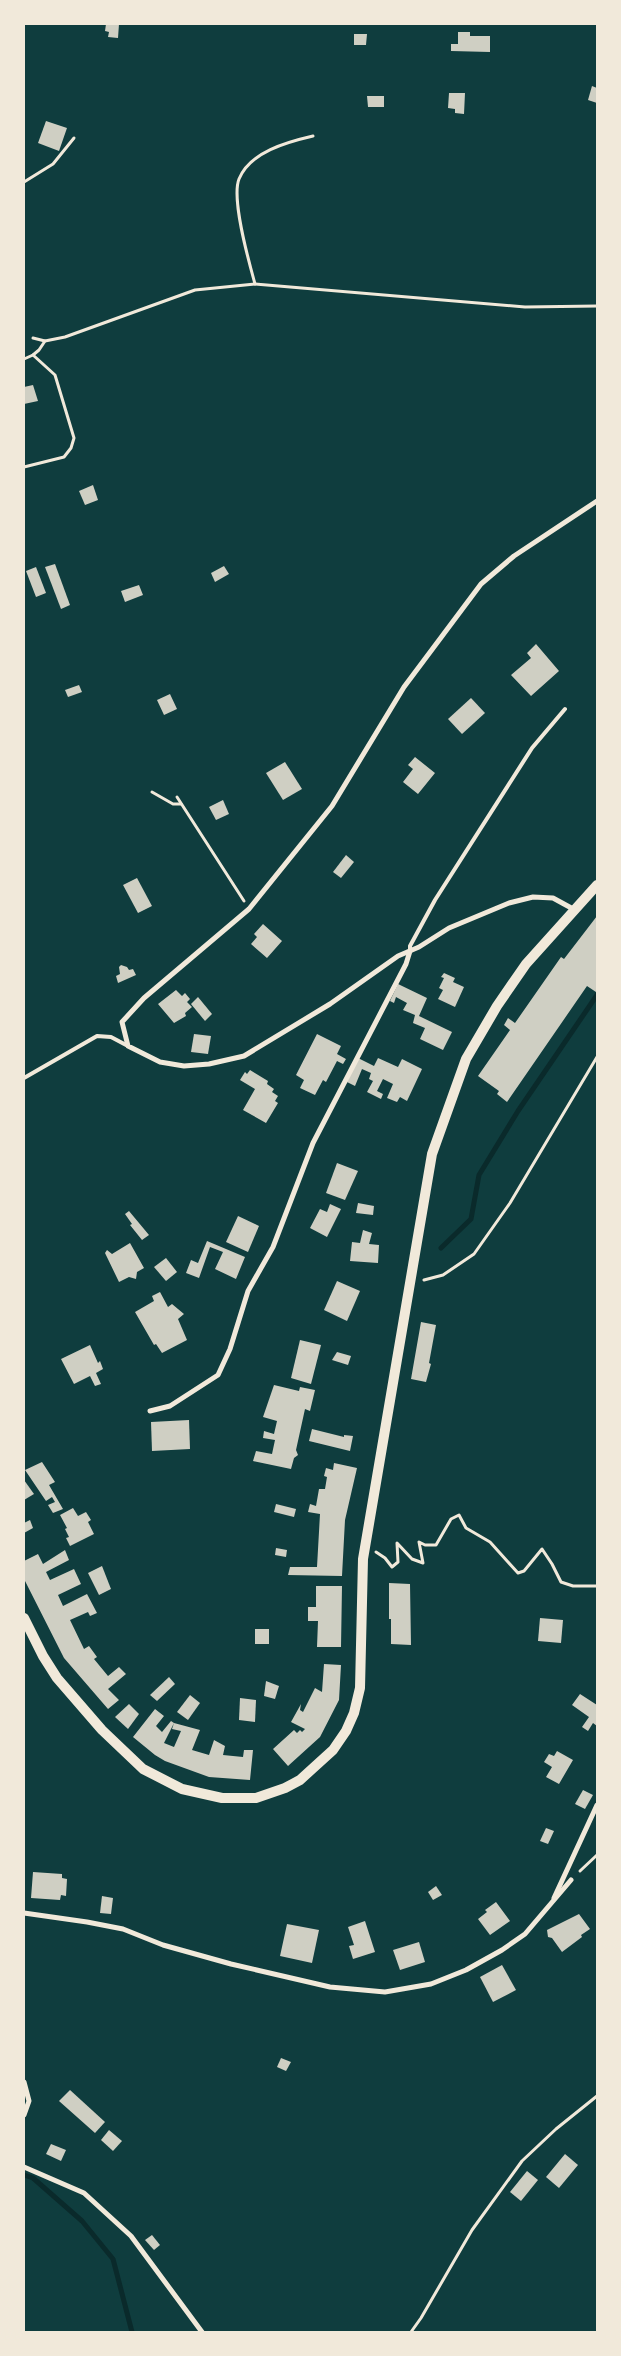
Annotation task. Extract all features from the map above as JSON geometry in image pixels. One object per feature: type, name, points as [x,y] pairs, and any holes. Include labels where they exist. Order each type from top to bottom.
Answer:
[{"type":"main road","points":[[24,1618],[43,1656],[57,1678],[102,1730],[143,1769],[182,1789],[222,1798],[256,1798],[285,1788],[300,1780],[333,1750],[346,1731],[354,1713],[360,1688],[364,1555],[432,1154],[466,1059],[497,1006],[526,964],[597,885]]},
{"type":"street","points":[[576,910],[545,897],[521,899],[449,928],[398,956],[330,1004],[244,1056],[209,1064],[184,1066],[160,1062],[128,1046],[122,1022],[144,998],[249,909],[332,806],[404,687],[481,584],[514,556],[597,501]]},
{"type":"street","points":[[150,1411],[170,1406],[218,1375],[230,1349],[248,1291],[273,1247],[313,1143],[401,973],[410,951]]},
{"type":"street","points":[[550,1905],[597,1805]]},
{"type":"street","points":[[24,1913],[123,1929],[188,1952],[312,1983],[360,1991],[385,1992],[431,1984],[466,1970],[502,1950],[525,1934],[571,1880]]},
{"type":"street","points":[[24,2082],[29,2101],[24,2115]]},
{"type":"street","points":[[24,2167],[84,2193],[131,2236],[202,2332]]},
{"type":"lane","points":[[410,951],[410,946],[434,900],[532,748],[565,709]]},
{"type":"lane","points":[[24,1078],[97,1036],[111,1036],[128,1046]]},
{"type":"path","points":[[255,284],[245,251],[237,194],[239,179],[258,156],[294,140],[312,136]]},
{"type":"path","points":[[24,182],[53,164],[74,138]]},
{"type":"path","points":[[33,338],[45,340],[65,337],[195,290],[255,284],[525,307],[597,306]]},
{"type":"path","points":[[24,359],[39,350],[45,340]]},
{"type":"path","points":[[24,467],[64,457],[71,448],[74,438],[55,375],[46,364],[33,355]]},
{"type":"path","points":[[152,792],[174,804],[181,804]]},
{"type":"path","points":[[177,796],[249,909]]},
{"type":"path","points":[[410,1284],[443,1275],[474,1254],[510,1203],[597,1057]]},
{"type":"path","points":[[364,1555],[376,1552],[386,1558],[392,1567],[398,1562],[397,1543],[412,1559],[424,1563],[419,1542],[425,1545],[436,1545],[451,1519],[459,1515],[466,1528],[490,1542],[518,1573],[524,1571],[542,1549],[561,1582],[574,1586],[597,1586]]},
{"type":"path","points":[[571,1880],[597,1855]]},
{"type":"path","points":[[410,2332],[421,2318],[485,2210],[522,2161],[556,2129],[597,2096]]},
{"type":"building","points":[[106,24],[119,24],[118,38],[108,37],[109,32],[105,31]]},
{"type":"building","points":[[458,32],[470,32],[470,36],[490,36],[490,52],[451,51],[451,44],[458,44]]},
{"type":"building","points":[[354,34],[367,34],[366,45],[354,45]]},
{"type":"building","points":[[592,86],[597,88],[597,103],[588,100]]},
{"type":"building","points":[[449,93],[465,93],[464,114],[455,113],[455,109],[448,108]]},
{"type":"building","points":[[367,96],[384,96],[384,107],[368,107]]},
{"type":"building","points":[[46,121],[67,128],[59,151],[38,143]]},
{"type":"building","points":[[33,385],[38,401],[24,404],[24,387]]},
{"type":"building","points":[[93,485],[98,500],[85,505],[79,491]]},
{"type":"building","points":[[55,564],[70,605],[61,609],[45,567]]},
{"type":"building","points":[[224,566],[229,574],[215,582],[211,573]]},
{"type":"building","points":[[36,567],[46,593],[36,597],[26,571]]},
{"type":"building","points":[[139,585],[143,595],[125,602],[121,591]]},
{"type":"building","points":[[536,644],[559,671],[531,696],[511,675],[531,658],[527,653]]},
{"type":"building","points":[[79,685],[82,692],[68,697],[65,690]]},
{"type":"building","points":[[170,694],[177,709],[164,715],[157,700]]},
{"type":"building","points":[[471,698],[485,713],[462,734],[448,719]]},
{"type":"building","points":[[415,757],[435,773],[418,794],[403,782],[413,769],[408,765]]},
{"type":"building","points":[[285,762],[302,789],[283,800],[266,773]]},
{"type":"building","points":[[223,800],[229,814],[216,820],[209,807]]},
{"type":"building","points":[[346,855],[354,862],[341,878],[333,872]]},
{"type":"building","points":[[137,878],[152,906],[138,913],[123,885]]},
{"type":"building","points":[[597,916],[597,991],[587,986],[507,1102],[497,1094],[499,1091],[478,1076],[510,1030],[504,1025],[508,1018],[515,1023],[561,957],[564,959]]},
{"type":"building","points":[[263,924],[282,941],[267,958],[251,944],[257,937],[254,934]]},
{"type":"building","points":[[121,965],[129,970],[133,969],[136,975],[118,983],[116,976],[120,974],[119,967]]},
{"type":"building","points":[[444,973],[455,978],[453,982],[464,987],[455,1007],[438,999],[443,990],[439,988],[444,978],[441,977]]},
{"type":"building","points":[[398,984],[427,998],[419,1016],[452,1032],[443,1050],[420,1039],[425,1028],[413,1023],[415,1015],[403,1010],[407,1003],[396,997],[394,1003],[390,1001]]},
{"type":"building","points":[[176,990],[182,996],[185,993],[190,999],[187,1002],[192,1007],[185,1013],[186,1016],[174,1023],[158,1004]]},
{"type":"building","points":[[198,997],[212,1014],[205,1021],[191,1004]]},
{"type":"building","points":[[194,1034],[211,1036],[208,1054],[191,1052]]},
{"type":"building","points":[[317,1034],[341,1046],[337,1054],[346,1059],[343,1064],[337,1061],[326,1082],[323,1080],[315,1095],[300,1088],[304,1080],[296,1075]]},
{"type":"building","points":[[358,1058],[374,1066],[378,1058],[398,1067],[402,1059],[422,1069],[407,1101],[400,1097],[397,1102],[387,1098],[393,1084],[383,1079],[377,1091],[383,1094],[381,1099],[367,1092],[373,1081],[369,1079],[371,1073],[362,1069],[355,1086],[347,1082]]},
{"type":"building","points":[[250,1070],[268,1081],[267,1084],[274,1089],[272,1092],[278,1096],[275,1101],[278,1103],[266,1123],[243,1110],[255,1089],[240,1080],[245,1072],[247,1074]]},
{"type":"building","points":[[337,1163],[358,1171],[345,1200],[326,1193]]},
{"type":"building","points":[[358,1203],[374,1206],[373,1215],[356,1213]]},
{"type":"building","points":[[330,1204],[341,1209],[327,1237],[310,1228],[320,1209],[327,1212]]},
{"type":"building","points":[[129,1211],[149,1235],[142,1240],[130,1225],[132,1224],[125,1214]]},
{"type":"building","points":[[238,1216],[259,1226],[248,1252],[226,1242]]},
{"type":"building","points":[[363,1230],[372,1233],[369,1244],[379,1245],[378,1263],[350,1261],[352,1242],[360,1243]]},
{"type":"building","points":[[207,1241],[245,1257],[236,1279],[215,1269],[223,1252],[210,1247],[199,1278],[186,1273],[191,1260],[198,1263]]},
{"type":"building","points":[[130,1243],[144,1268],[137,1272],[136,1279],[129,1277],[119,1282],[105,1253],[107,1250],[112,1254]]},
{"type":"building","points":[[166,1258],[177,1272],[166,1281],[154,1267]]},
{"type":"building","points":[[337,1281],[360,1291],[347,1321],[324,1310]]},
{"type":"building","points":[[160,1292],[168,1307],[172,1304],[184,1314],[178,1319],[187,1340],[162,1353],[156,1344],[154,1345],[135,1312],[154,1301],[152,1296]]},
{"type":"building","points":[[421,1322],[436,1325],[429,1363],[431,1364],[426,1382],[411,1379]]},
{"type":"building","points":[[300,1340],[321,1345],[311,1384],[291,1378]]},
{"type":"building","points":[[90,1345],[98,1363],[100,1361],[103,1369],[96,1373],[101,1384],[95,1386],[90,1376],[74,1384],[61,1359]]},
{"type":"building","points":[[337,1352],[351,1356],[348,1365],[332,1360]]},
{"type":"building","points":[[274,1385],[299,1391],[300,1387],[315,1390],[310,1411],[305,1409],[296,1450],[298,1455],[294,1458],[291,1469],[253,1461],[256,1451],[272,1454],[275,1440],[263,1438],[264,1431],[274,1434],[277,1421],[263,1417]]},
{"type":"building","points":[[189,1420],[190,1449],[152,1451],[151,1422]]},
{"type":"building","points":[[312,1429],[344,1437],[344,1435],[353,1436],[350,1451],[309,1441]]},
{"type":"building","points":[[42,1462],[55,1482],[49,1485],[63,1509],[53,1513],[48,1505],[55,1502],[52,1497],[46,1501],[25,1470]]},
{"type":"building","points":[[334,1463],[357,1468],[345,1520],[342,1576],[288,1575],[290,1567],[317,1567],[320,1514],[308,1512],[310,1504],[316,1506],[319,1489],[325,1489],[327,1477],[324,1476],[326,1468],[333,1470]]},
{"type":"building","points":[[24,1480],[34,1494],[24,1500]]},
{"type":"building","points":[[276,1504],[296,1509],[294,1517],[274,1512]]},
{"type":"building","points":[[73,1508],[78,1516],[86,1512],[91,1520],[88,1522],[94,1534],[70,1546],[66,1538],[69,1537],[65,1529],[67,1528],[60,1515]]},
{"type":"building","points":[[30,1520],[33,1528],[24,1533],[24,1523]]},
{"type":"building","points":[[276,1548],[287,1550],[286,1557],[275,1555]]},
{"type":"building","points":[[65,1550],[69,1560],[46,1572],[50,1580],[74,1569],[81,1584],[58,1595],[63,1606],[87,1594],[97,1613],[90,1616],[88,1612],[70,1620],[84,1649],[89,1646],[97,1657],[94,1659],[108,1676],[119,1667],[126,1674],[108,1689],[119,1700],[108,1709],[64,1658],[24,1579],[24,1561],[38,1554],[43,1564]]},
{"type":"building","points":[[102,1566],[111,1589],[99,1595],[88,1573]]},
{"type":"building","points":[[389,1583],[410,1584],[411,1645],[391,1644]]},
{"type":"building","points":[[316,1586],[342,1586],[341,1647],[317,1647],[318,1621],[308,1621],[308,1607],[316,1607]]},
{"type":"building","points":[[540,1618],[563,1620],[561,1643],[538,1641]]},
{"type":"building","points":[[255,1629],[269,1629],[269,1644],[255,1644]]},
{"type":"building","points":[[324,1664],[341,1665],[339,1700],[320,1737],[288,1766],[273,1749],[294,1730],[297,1733],[305,1729],[291,1722],[301,1704],[300,1710],[303,1712],[315,1688],[322,1692]]},
{"type":"building","points":[[169,1677],[175,1684],[157,1701],[150,1695]]},
{"type":"building","points":[[266,1681],[279,1686],[275,1699],[264,1696]]},
{"type":"building","points":[[580,1694],[597,1705],[597,1726],[593,1723],[588,1731],[582,1727],[589,1717],[572,1705]]},
{"type":"building","points":[[190,1695],[200,1703],[188,1720],[177,1712]]},
{"type":"building","points":[[240,1698],[256,1700],[255,1722],[239,1720]]},
{"type":"building","points":[[129,1704],[139,1714],[128,1729],[115,1717]]},
{"type":"building","points":[[155,1709],[164,1716],[156,1726],[162,1732],[171,1721],[200,1730],[192,1750],[209,1755],[214,1740],[225,1746],[223,1755],[243,1757],[244,1750],[253,1750],[250,1780],[209,1777],[165,1761],[155,1755],[133,1737]],"holes":[[[174,1723],[172,1729],[181,1731],[174,1747],[164,1743]]]},
{"type":"building","points":[[557,1751],[573,1760],[559,1784],[546,1777],[552,1767],[544,1762],[549,1754],[554,1756]]},
{"type":"building","points":[[583,1790],[593,1795],[585,1809],[575,1804]]},
{"type":"building","points":[[546,1828],[554,1831],[548,1844],[540,1841]]},
{"type":"building","points":[[33,1872],[62,1874],[62,1878],[67,1879],[66,1896],[61,1895],[60,1900],[31,1898]]},
{"type":"building","points":[[436,1886],[442,1895],[433,1900],[428,1892]]},
{"type":"building","points":[[102,1896],[113,1898],[111,1914],[100,1913]]},
{"type":"building","points":[[496,1902],[510,1921],[490,1935],[478,1919],[487,1912],[485,1910]]},
{"type":"building","points":[[579,1914],[590,1929],[562,1952],[552,1938],[548,1937],[547,1930]]},
{"type":"building","points":[[365,1921],[375,1952],[353,1959],[349,1946],[354,1945],[348,1927]]},
{"type":"building","points":[[287,1924],[319,1930],[312,1963],[280,1956]]},
{"type":"building","points":[[419,1942],[425,1962],[400,1970],[393,1950]]},
{"type":"building","points":[[502,1965],[516,1990],[493,2002],[480,1977]]},
{"type":"building","points":[[281,2058],[291,2062],[286,2071],[277,2067]]},
{"type":"building","points":[[70,2090],[105,2122],[95,2133],[59,2101]]},
{"type":"building","points":[[109,2130],[122,2141],[113,2151],[101,2140]]},
{"type":"building","points":[[51,2144],[66,2150],[61,2161],[46,2154]]},
{"type":"building","points":[[565,2154],[578,2165],[559,2188],[546,2177]]},
{"type":"building","points":[[527,2171],[538,2180],[521,2201],[510,2192]]},
{"type":"building","points":[[152,2235],[160,2245],[154,2250],[145,2240]]},
{"type":"waterway","points":[[441,1248],[471,1219],[479,1175],[518,1111],[597,995]]},
{"type":"waterway","points":[[24,2175],[33,2178],[82,2221],[113,2259],[132,2332]]}]
